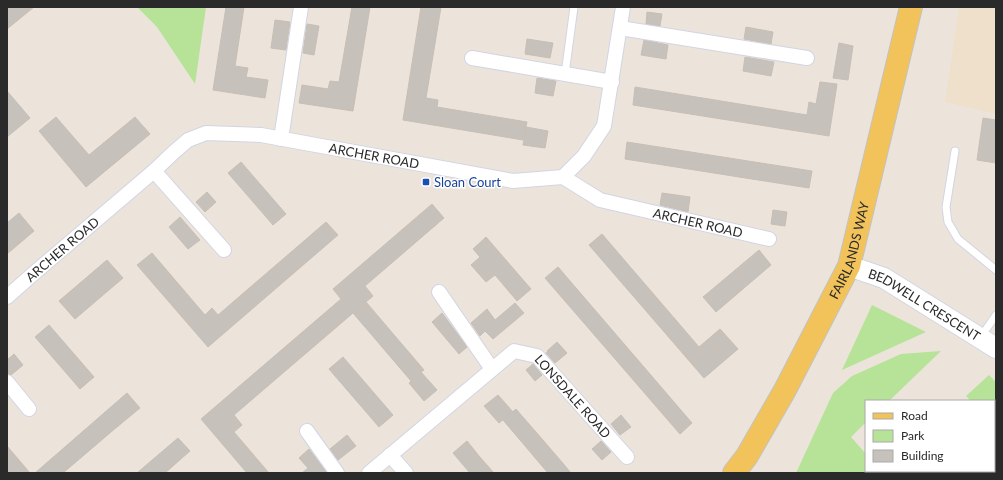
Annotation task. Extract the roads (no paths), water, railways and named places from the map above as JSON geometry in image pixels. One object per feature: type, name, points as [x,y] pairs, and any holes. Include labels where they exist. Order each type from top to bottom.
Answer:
[{"type":"main road","name":"FAIRLANDS WAY","points":[[734,473],[747,456],[785,390],[849,266],[910,7]]},
{"type":"street","points":[[281,139],[301,7]]},
{"type":"street","points":[[563,176],[584,156],[604,126],[623,7]]},
{"type":"street","points":[[620,28],[807,58]]},
{"type":"street","points":[[472,58],[612,82]]},
{"type":"street","name":"ARCHER ROAD","points":[[7,297],[188,140],[206,133],[261,135],[513,181],[563,176],[600,200],[768,239]]},
{"type":"street","points":[[154,171],[224,250]]},
{"type":"street","name":"BEDWELL CRESCENT","points":[[849,266],[884,278],[988,343]]},
{"type":"street","points":[[439,292],[492,369]]},
{"type":"street","name":"LONSDALE ROAD","points":[[369,473],[514,351],[537,356],[627,457]]},
{"type":"street","points":[[7,382],[29,409]]},
{"type":"street","points":[[307,431],[337,473]]},
{"type":"street","points":[[390,455],[406,473]]},
{"type":"lane","points":[[565,74],[574,7]]},
{"type":"lane","points":[[955,151],[946,208],[948,222],[958,239],[996,270]]},
{"type":"lane","points":[[988,343],[996,315]]},
{"type":"place","name":"Sloan Court","points":[[426,182]]}]
